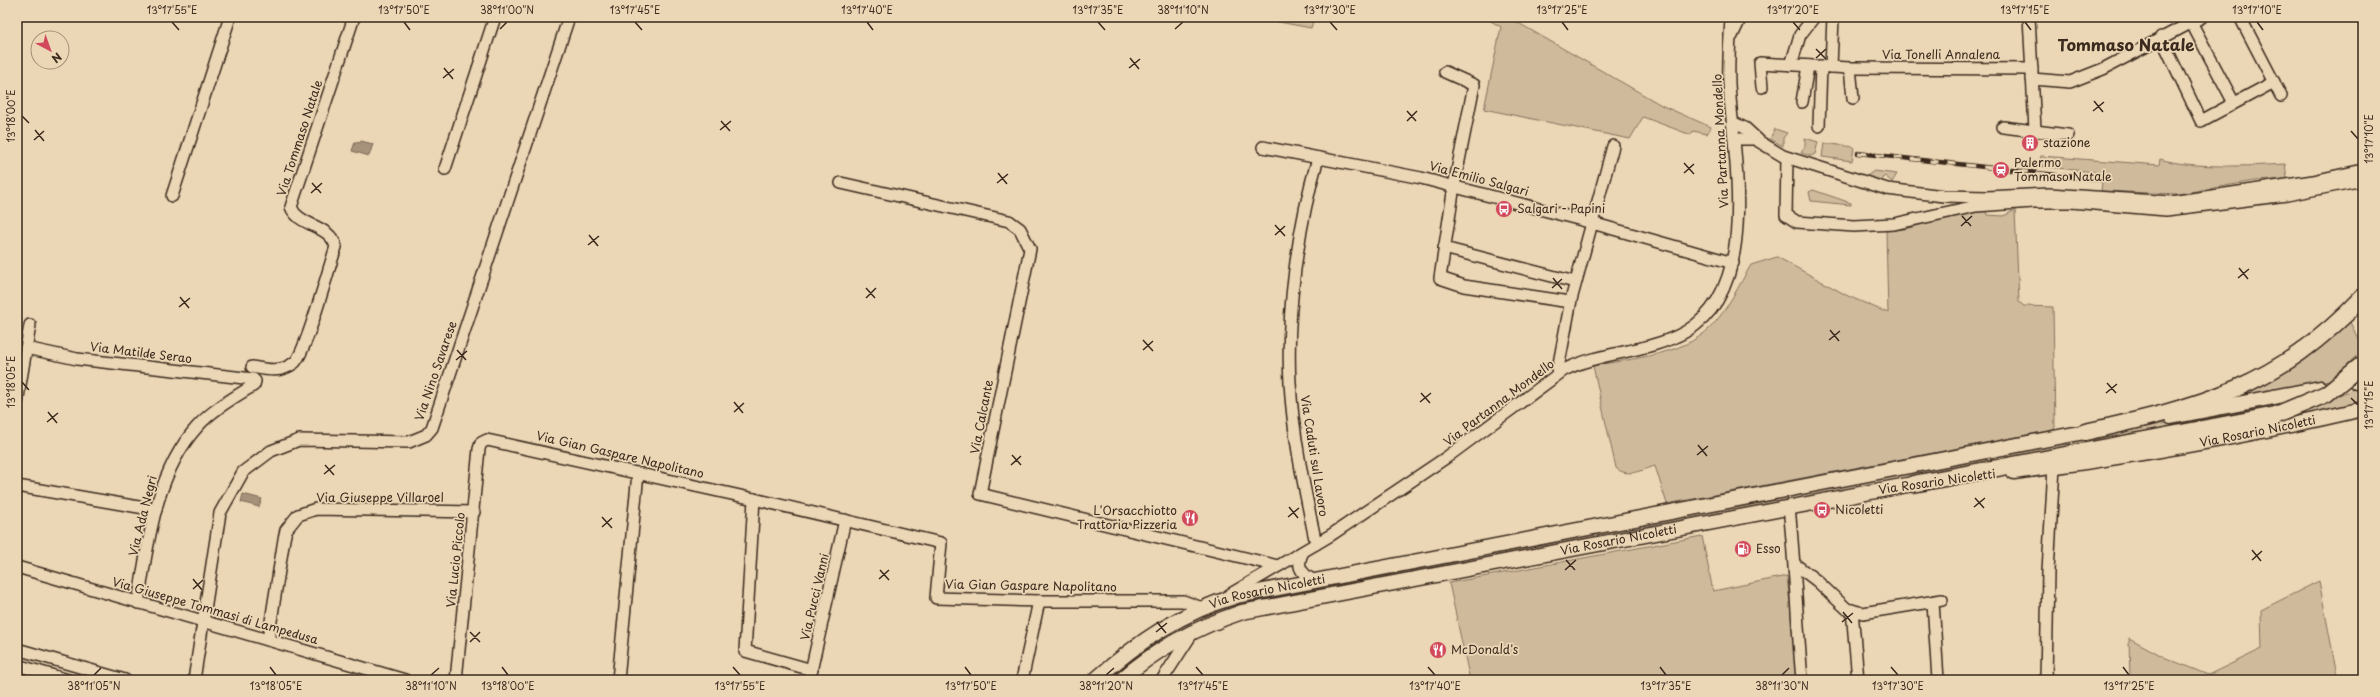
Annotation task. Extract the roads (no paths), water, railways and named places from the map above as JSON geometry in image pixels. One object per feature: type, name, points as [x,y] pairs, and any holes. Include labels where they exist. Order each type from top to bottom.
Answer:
[{"type":"highway","points":[[2085,432],[2164,414],[2211,400],[2248,384],[2278,368],[2318,340],[2363,297]]},
{"type":"highway","points":[[1913,484],[2276,415],[2326,394],[2363,364]]},
{"type":"main road","name":"Via Rosario Nicoletti","points":[[1095,680],[1146,638],[1167,624],[1220,601],[1314,580],[1460,551],[2320,388]]},
{"type":"main road","name":"Via Rosario Nicoletti","points":[[1121,680],[1151,656],[1195,630],[1222,618],[1254,610],[1913,484],[2054,467],[2295,425],[2363,409]]},
{"type":"main road","name":"Via Rosario Nicoletti","points":[[1508,543],[1498,547],[1492,552],[1492,556],[1496,560],[1512,560]]},
{"type":"main road","points":[[1457,570],[1467,566],[1470,562],[1468,555],[1460,551]]},
{"type":"street","points":[[172,196],[230,17]]},
{"type":"street","name":"Via Tommaso Natale","points":[[252,367],[274,371],[284,368],[300,356],[336,247],[329,234],[294,215],[291,207],[354,17]]},
{"type":"street","points":[[445,169],[495,17]]},
{"type":"street","name":"Via Nino Savarese","points":[[194,680],[201,622],[220,513],[243,472],[271,451],[299,440],[409,442],[426,435],[432,428],[569,17]]},
{"type":"street","name":"Via Partanna Mondello","points":[[1220,601],[1316,544],[1447,458],[1557,374],[1586,361],[1659,343],[1687,331],[1698,323],[1716,301],[1729,275],[1738,215],[1736,139],[1729,83],[1731,17]]},
{"type":"street","points":[[1730,38],[1741,17]]},
{"type":"street","points":[[1791,65],[1800,35],[1814,17]]},
{"type":"street","points":[[1819,126],[1833,17]]},
{"type":"street","points":[[2029,17],[2034,130]]},
{"type":"street","name":"Via Tonelli Annalena","points":[[1762,88],[1760,64],[2032,74],[2070,82],[2103,70],[2161,37],[2202,17]]},
{"type":"street","points":[[2240,17],[2281,96]]},
{"type":"street","points":[[2191,22],[2234,103]]},
{"type":"street","points":[[2161,37],[2201,121],[2274,82]]},
{"type":"street","points":[[1802,102],[1808,66]]},
{"type":"street","points":[[1850,68],[1853,98]]},
{"type":"street","points":[[1445,72],[1474,84],[1454,186],[1440,278],[1464,286],[1570,302]]},
{"type":"street","points":[[1734,123],[1745,128],[1758,141],[1769,149],[1787,158],[1887,189],[1930,195],[1986,197],[2049,194],[2159,202],[2183,201],[2255,188],[2295,184],[2363,170]]},
{"type":"street","points":[[2003,127],[2068,135]]},
{"type":"street","points":[[1736,139],[1752,138],[1758,141]]},
{"type":"street","points":[[1557,374],[1570,302],[1613,146]]},
{"type":"street","name":"Via Emilio Salgari","points":[[1263,147],[1421,178],[1454,186],[1591,222],[1732,263]]},
{"type":"street","name":"Via Caduti sul Lavoro","points":[[1316,544],[1293,414],[1290,344],[1299,244],[1318,158]]},
{"type":"street","points":[[1787,158],[1785,212],[1788,218],[1796,222],[1854,226],[1894,224],[1976,206],[2033,202],[2071,202],[2144,210],[2194,208],[2297,193],[2363,180]]},
{"type":"street","name":"Via Calcante","points":[[841,183],[1009,221],[1020,229],[1030,249],[980,494],[1278,566]]},
{"type":"street","points":[[1444,248],[1576,282]]},
{"type":"street","points":[[17,403],[30,325]]},
{"type":"street","name":"Via Matilde Serao","points":[[26,348],[77,359],[253,379]]},
{"type":"street","name":"Via Ada Negri","points":[[138,603],[156,510],[167,474],[183,445],[198,426],[211,414],[255,385],[253,379]]},
{"type":"street","name":"Via Gian Gaspare Napolitano","points":[[481,443],[490,440],[638,472],[941,543],[936,598],[1039,601],[1183,601],[1202,608]]},
{"type":"street","name":"Via Lucio Piccolo","points":[[456,680],[474,512],[479,449],[481,443]]},
{"type":"street","points":[[2046,680],[2048,571],[2054,467]]},
{"type":"street","points":[[618,680],[638,472]]},
{"type":"street","points":[[17,486],[156,510]]},
{"type":"street","points":[[754,498],[745,650],[811,675]]},
{"type":"street","points":[[1789,507],[1796,565],[1794,586],[1802,680]]},
{"type":"street","name":"Via Giuseppe Villaroel","points":[[268,640],[284,539],[291,522],[298,515],[316,509],[349,508],[474,512]]},
{"type":"street","name":"Via Pucci Vanni","points":[[811,675],[845,520]]},
{"type":"street","points":[[1303,552],[1298,562],[1300,569],[1304,575],[1314,580]]},
{"type":"street","points":[[1796,565],[1817,581],[1835,600],[1852,610],[1863,613],[1938,601],[1938,680]]},
{"type":"street","name":"Via Giuseppe Tommasi di Lampedusa","points":[[17,567],[201,622],[405,680]]},
{"type":"street","points":[[1022,680],[1039,601]]},
{"type":"street","points":[[1852,610],[1858,680]]},
{"type":"street","points":[[1162,680],[1195,630]]},
{"type":"street","points":[[17,649],[125,680]]},
{"type":"street","points":[[17,665],[68,680]]},
{"type":"railway","points":[[1858,153],[2101,180]]},
{"type":"place","name":"stazione","points":[[2030,143]]},
{"type":"place","name":"Palermo Tommaso Natale","points":[[2001,170]]},
{"type":"place","name":"Salgari - Papini","points":[[1504,209]]},
{"type":"place","name":"Nicoletti","points":[[1822,510]]},
{"type":"place","name":"L'Orsacchiotto Trattoria Pizzeria","points":[[1190,518]]},
{"type":"place","name":"Esso","points":[[1743,549]]},
{"type":"place","name":"McDonald's","points":[[1438,650]]},
{"type":"district","name":"Tommaso Natale","points":[[2126,45]]}]
